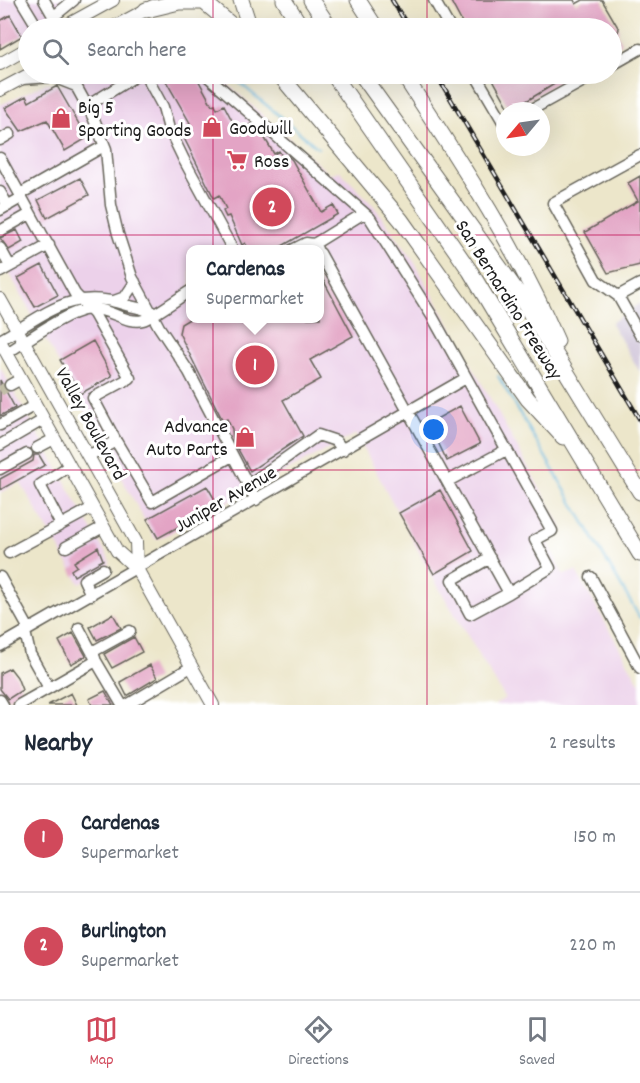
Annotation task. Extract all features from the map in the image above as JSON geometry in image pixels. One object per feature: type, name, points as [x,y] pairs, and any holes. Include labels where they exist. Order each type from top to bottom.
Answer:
[{"type":"highway","points":[[241,0],[247,18]]},
{"type":"highway","points":[[284,0],[296,18]]},
{"type":"highway","points":[[311,0],[323,18]]},
{"type":"highway","points":[[358,0],[370,18]]},
{"type":"highway","points":[[146,10],[179,2],[204,2],[223,18]]},
{"type":"highway","points":[[287,84],[401,220],[528,399],[586,463]]},
{"type":"highway","name":"San Bernardino Freeway","points":[[340,84],[470,271],[640,554]]},
{"type":"highway","name":"San Bernardino Freeway","points":[[369,84],[502,271],[575,382],[640,492]]},
{"type":"highway","points":[[410,84],[427,107],[502,232],[548,321],[575,382]]},
{"type":"main road","points":[[80,18],[113,0]]},
{"type":"main road","points":[[131,18],[164,0]]},
{"type":"main road","points":[[0,64],[18,54]]},
{"type":"main road","points":[[0,90],[18,80]]},
{"type":"main road","name":"Valley Boulevard","points":[[0,299],[136,542],[137,569]]},
{"type":"main road","name":"Valley Boulevard","points":[[0,340],[7,353],[15,382],[35,405],[117,551],[137,569],[213,705]]},
{"type":"street","points":[[21,0],[32,18]]},
{"type":"street","points":[[44,0],[53,16],[74,0]]},
{"type":"street","points":[[434,0],[444,18]]},
{"type":"street","points":[[622,59],[640,49]]},
{"type":"street","points":[[71,84],[76,86],[87,106],[104,146],[118,234],[135,282],[189,372],[256,500]]},
{"type":"street","points":[[87,106],[123,84]]},
{"type":"street","points":[[150,84],[163,107],[169,129],[184,160],[231,245]]},
{"type":"street","points":[[217,84],[364,213],[406,271],[552,531],[535,540],[550,568],[470,614],[452,580],[490,558]]},
{"type":"street","points":[[481,84],[496,110]]},
{"type":"street","points":[[546,102],[578,84]]},
{"type":"street","points":[[0,140],[10,134]]},
{"type":"street","points":[[0,192],[4,208],[104,146]]},
{"type":"street","points":[[640,155],[553,203],[596,280],[618,296],[640,335]]},
{"type":"street","points":[[0,158],[30,214],[130,378],[93,398],[152,502],[232,456]]},
{"type":"street","points":[[322,245],[364,213]]},
{"type":"street","points":[[0,231],[30,214]]},
{"type":"street","points":[[0,248],[5,269],[49,245]]},
{"type":"street","points":[[324,261],[410,411],[509,592]]},
{"type":"street","points":[[114,301],[125,297],[135,282]]},
{"type":"street","points":[[618,296],[640,284]]},
{"type":"street","points":[[7,353],[74,313],[89,308],[137,321],[144,320],[186,293]]},
{"type":"street","points":[[0,340],[80,298],[100,297],[142,307],[153,313]]},
{"type":"street","name":"Juniper Avenue","points":[[0,646],[466,378]]},
{"type":"street","points":[[0,425],[35,405]]},
{"type":"street","points":[[0,445],[43,420]]},
{"type":"street","points":[[248,486],[318,435],[336,441],[343,450]]},
{"type":"street","points":[[37,448],[54,439]]},
{"type":"street","points":[[88,456],[116,441]]},
{"type":"street","points":[[448,481],[506,450]]},
{"type":"street","points":[[0,469],[27,454]]},
{"type":"street","points":[[61,525],[40,485],[69,466]]},
{"type":"street","points":[[9,553],[92,508]]},
{"type":"street","points":[[66,547],[103,527]]},
{"type":"street","points":[[91,595],[84,580],[103,569]]},
{"type":"street","points":[[0,577],[27,631],[30,654],[49,688]]},
{"type":"street","points":[[591,577],[640,669]]},
{"type":"street","points":[[79,628],[122,705]]},
{"type":"street","points":[[19,705],[49,688],[130,631]]},
{"type":"street","points":[[127,705],[192,667]]},
{"type":"shaded area","points":[[0,0],[80,0],[52,18],[18,18],[18,39],[0,49]]},
{"type":"shaded area","points":[[45,84],[227,84],[329,174],[340,171],[374,206],[415,263],[563,530],[547,539],[563,575],[576,571],[640,684],[640,705],[495,705],[505,698],[433,578],[356,434],[161,538],[155,539],[0,256],[0,105]]},
{"type":"shaded area","points":[[640,303],[640,372],[611,323]]},
{"type":"shaded area","points":[[0,367],[110,561],[108,568],[80,584],[20,482],[0,493]]},
{"type":"building","points":[[450,0],[574,0],[576,4],[583,0],[602,0],[613,18],[460,18]]},
{"type":"building","points":[[10,15],[18,29],[18,38],[0,49],[0,21]]},
{"type":"building","points":[[168,84],[200,84],[212,105],[215,104],[217,109],[224,105],[238,132],[251,124],[263,135],[274,154],[279,151],[283,158],[288,156],[292,160],[321,212],[333,205],[338,214],[284,245],[246,245],[245,243],[242,245],[229,216],[226,217],[223,211],[226,209],[219,195],[214,198],[183,136],[190,123]]},
{"type":"building","points":[[496,84],[555,84],[525,102],[506,102]]},
{"type":"building","name":"Big 5 Sporting Goods","points":[[57,86],[87,138],[65,151],[47,120],[21,131],[5,108],[26,96],[29,102]]},
{"type":"building","points":[[640,176],[640,265],[608,273],[585,232],[638,201],[628,183]]},
{"type":"building","points":[[80,178],[89,195],[47,218],[38,200]]},
{"type":"building","points":[[17,230],[23,242],[9,250],[0,238]]},
{"type":"building","points":[[42,265],[58,295],[35,307],[18,278]]},
{"type":"building","points":[[324,282],[353,336],[310,360],[321,379],[283,400],[303,436],[250,471],[233,440],[232,429],[227,419],[223,421],[179,333],[181,324],[186,321],[186,323],[324,323]]},
{"type":"building","points":[[93,341],[112,376],[80,394],[60,360]]},
{"type":"building","points":[[0,380],[15,408],[0,416]]},
{"type":"building","points":[[460,406],[480,444],[447,461],[429,423]]},
{"type":"building","points":[[34,455],[39,455],[45,465],[0,490],[0,479],[33,461]]},
{"type":"building","points":[[207,486],[218,505],[158,538],[147,519]]},
{"type":"building","points":[[440,490],[473,551],[434,574],[399,513]]},
{"type":"building","points":[[98,547],[103,560],[74,576],[71,570],[77,566],[74,562]]},
{"type":"building","points":[[113,614],[121,628],[97,640],[90,627]]},
{"type":"building","points":[[73,633],[86,656],[71,664],[59,641]]},
{"type":"building","points":[[134,637],[142,652],[112,668],[104,654]]},
{"type":"building","points":[[150,665],[157,678],[127,696],[120,682]]},
{"type":"building","points":[[10,668],[17,677],[22,690],[8,699],[0,689],[0,673]]},
{"type":"building","points":[[105,691],[113,705],[92,705],[89,699]]},
{"type":"building","points":[[71,693],[77,705],[48,705]]},
{"type":"waterway","points":[[241,84],[318,148]]},
{"type":"waterway","points":[[498,376],[640,618]]},
{"type":"tunnel","points":[[0,391],[10,385]]},
{"type":"railway","points":[[392,0],[403,18]]},
{"type":"railway","points":[[442,84],[640,420]]},
{"type":"place","name":"Big 5 Sporting Goods","points":[[61,118]]},
{"type":"place","name":"Goodwill","points":[[212,127]]},
{"type":"place","name":"Ross","points":[[237,160]]},
{"type":"place","name":"Burlington","points":[[272,207]]},
{"type":"place","name":"Cardenas","points":[[255,365]]},
{"type":"place","name":"Advance Auto Parts","points":[[245,437]]}]
